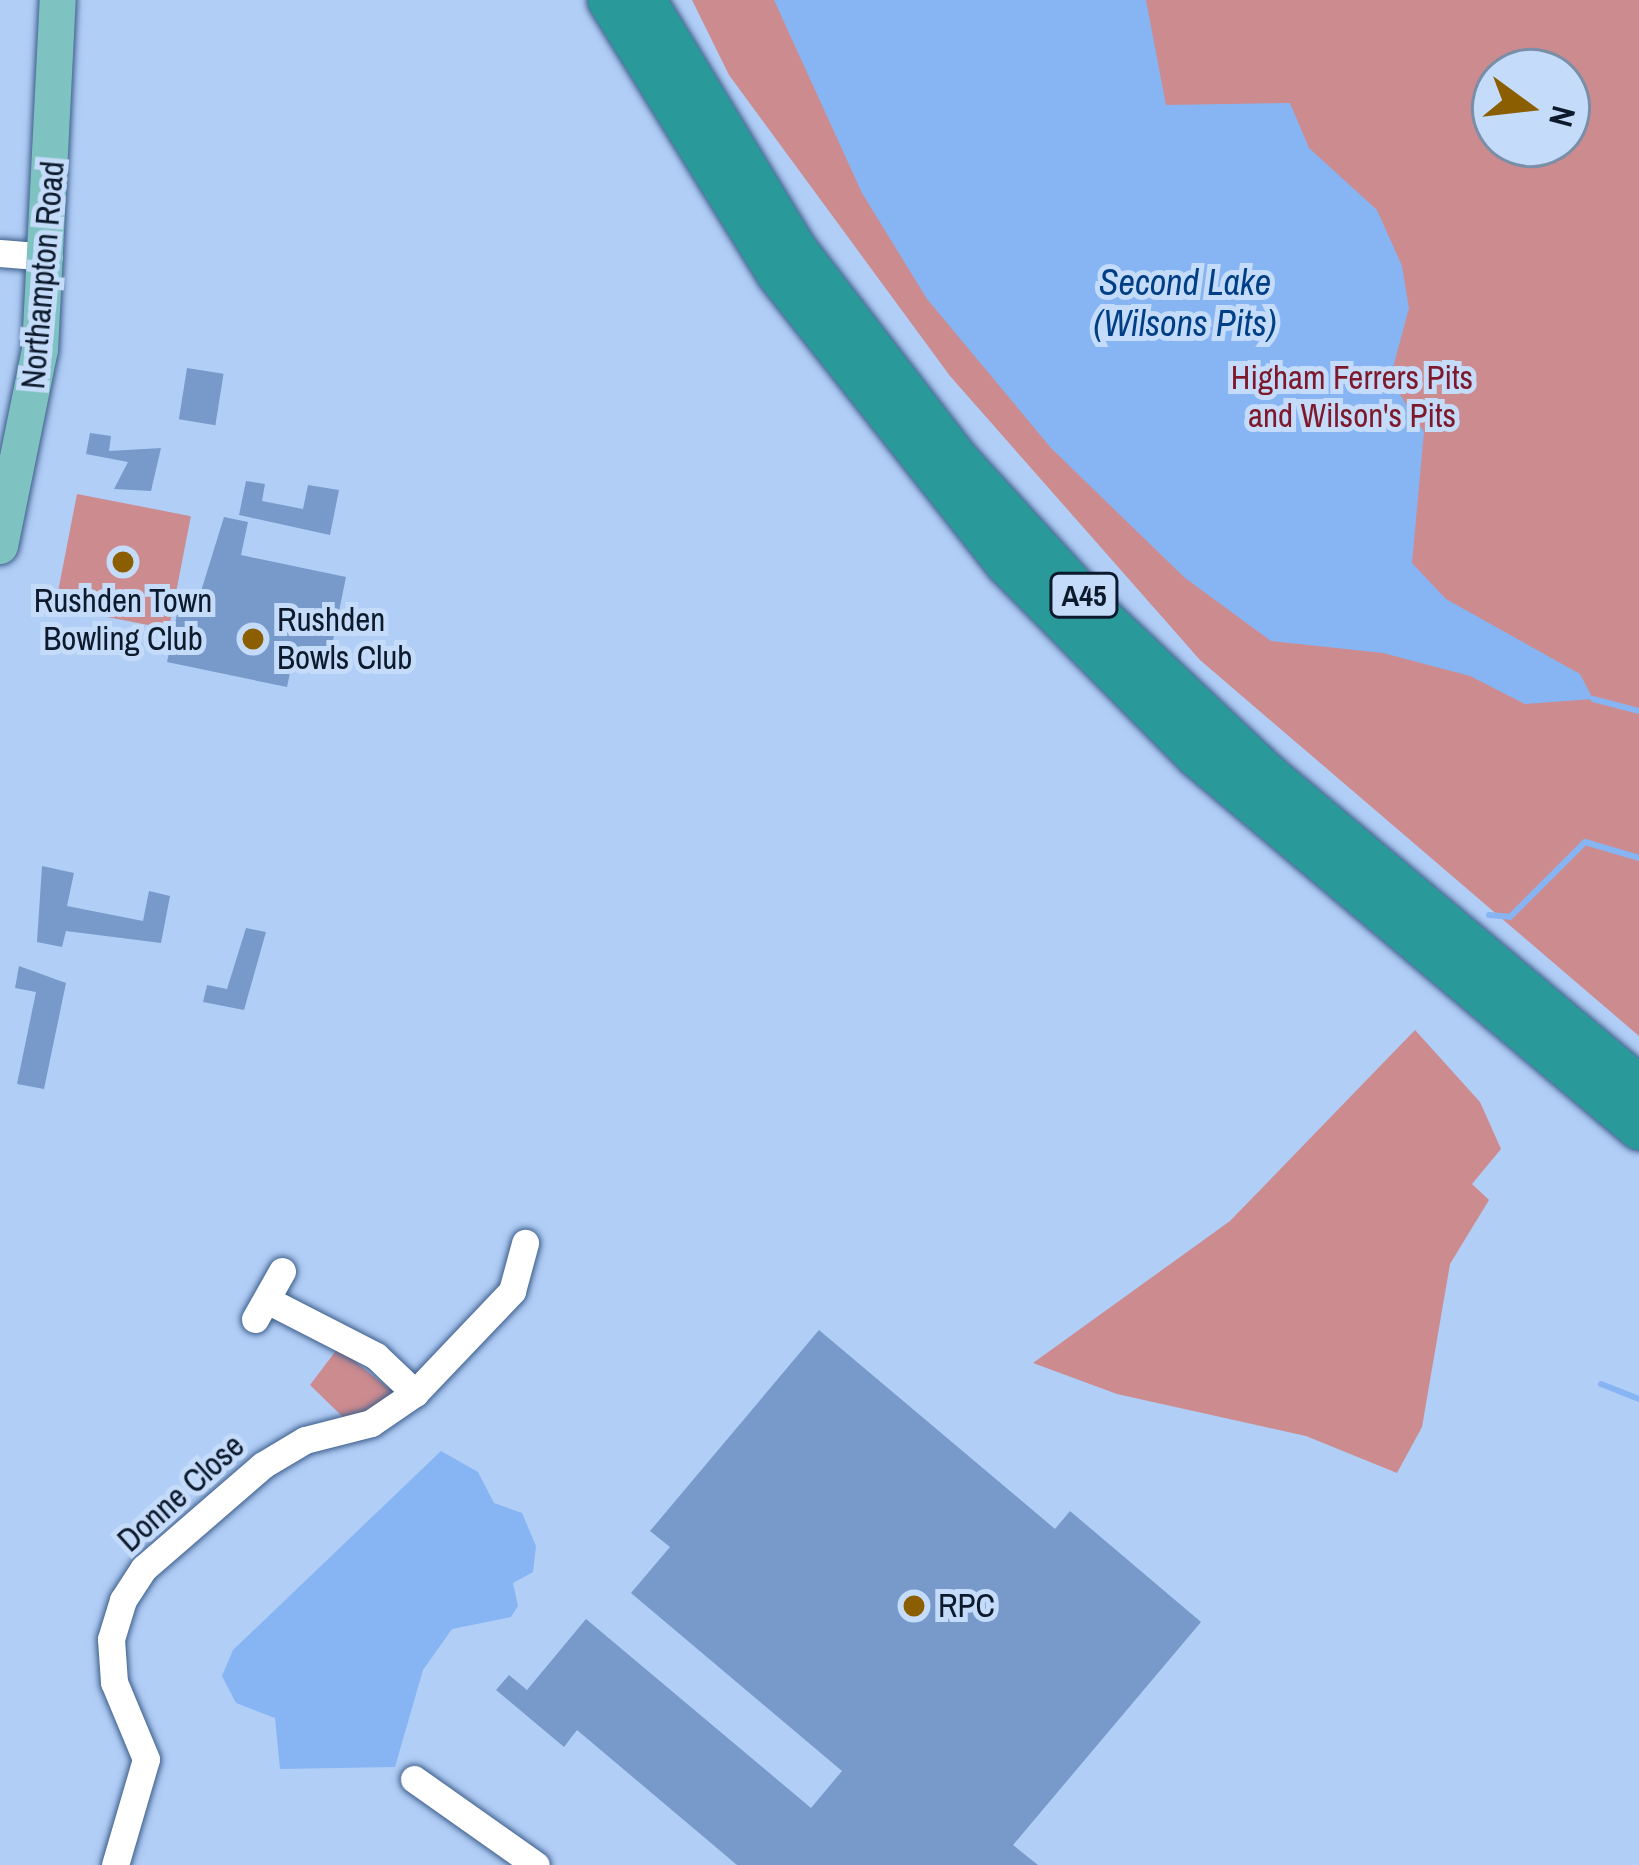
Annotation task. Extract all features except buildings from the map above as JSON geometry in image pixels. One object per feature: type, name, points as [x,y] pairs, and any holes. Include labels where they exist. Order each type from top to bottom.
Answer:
[{"type":"highway","name":"A45","points":[[607,0],[776,274],[1005,564],[1196,757],[1639,1130]]},
{"type":"highway","name":"A45","points":[[646,0],[797,249],[986,489],[1268,774],[1639,1085]]},
{"type":"main road","name":"Northampton Road","points":[[0,546],[49,257],[58,0]]},
{"type":"street","points":[[0,253],[49,257]]},
{"type":"street","name":"Donne Close","points":[[115,1865],[146,1759],[114,1682],[111,1639],[123,1600],[144,1568],[263,1465],[304,1440],[371,1424],[415,1393],[512,1292],[525,1244]]},
{"type":"street","points":[[282,1271],[262,1310],[376,1356],[415,1393]]},
{"type":"street","points":[[414,1779],[536,1865]]},
{"type":"green space","name":"Higham Ferrers Pits and Wilson's Pits","points":[[692,0],[1639,0],[1639,1036],[1200,660],[950,376],[729,75]]},
{"type":"green space","name":"Rushden Town Bowling Club","points":[[77,494],[191,516],[169,629],[55,607]]},
{"type":"green space","points":[[1415,1030],[1480,1102],[1501,1149],[1472,1184],[1489,1200],[1450,1264],[1422,1427],[1397,1473],[1306,1436],[1117,1394],[1033,1363],[1230,1221]]},
{"type":"green space","points":[[338,1348],[396,1394],[349,1423],[310,1385]]},
{"type":"water","name":"Second Lake (Wilsons Pits)","points":[[774,0],[1146,0],[1166,105],[1290,103],[1309,148],[1377,210],[1402,266],[1409,308],[1390,379],[1424,432],[1412,563],[1446,599],[1580,674],[1593,699],[1525,704],[1470,676],[1383,653],[1271,641],[1185,578],[1051,448],[927,299],[862,193]]},
{"type":"water","points":[[441,1451],[478,1472],[494,1503],[522,1513],[536,1546],[533,1572],[513,1583],[518,1606],[511,1617],[452,1629],[423,1670],[395,1767],[280,1769],[275,1718],[236,1703],[222,1676],[233,1650]]},
{"type":"waterway","points":[[1593,699],[1639,711]]},
{"type":"waterway","points":[[1489,915],[1510,917],[1585,842],[1639,858]]},
{"type":"waterway","points":[[1601,1384],[1639,1399]]},
{"type":"place","name":"Rushden Town Bowling Club","points":[[123,562]]},
{"type":"place","name":"Rushden Bowls Club","points":[[253,639]]},
{"type":"place","name":"RPC","points":[[914,1606]]}]
